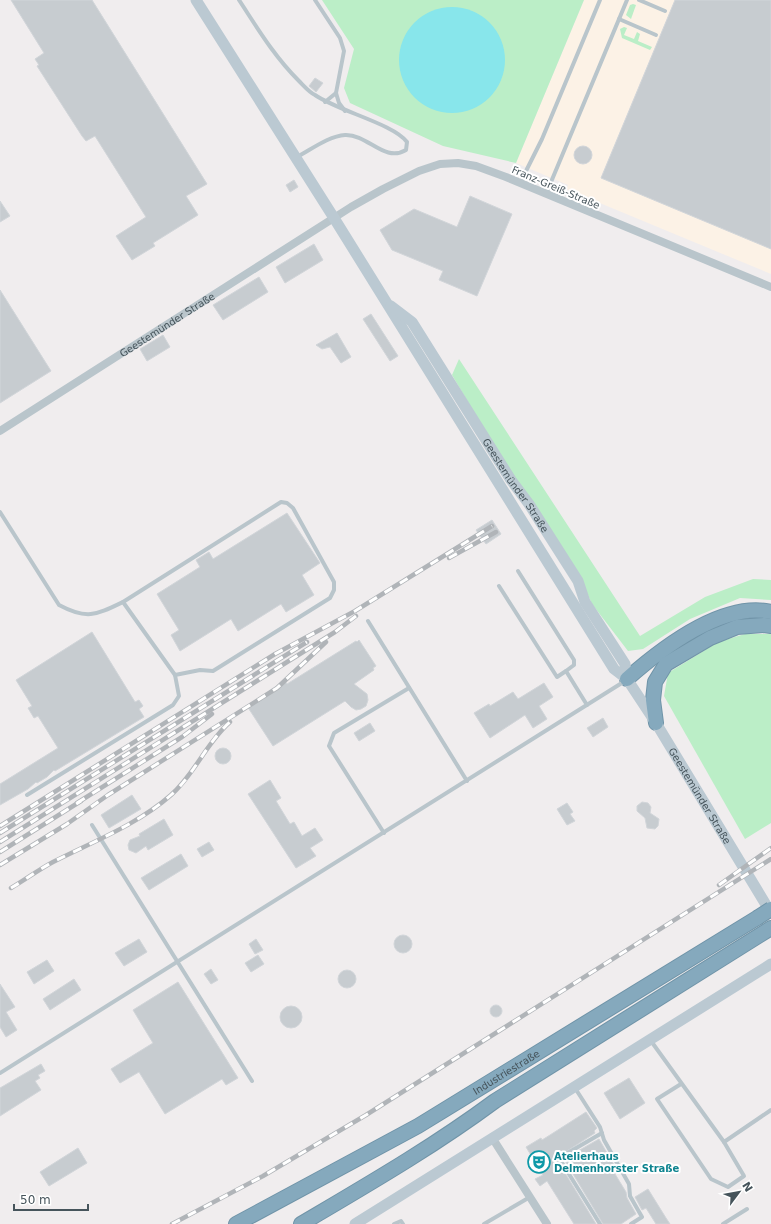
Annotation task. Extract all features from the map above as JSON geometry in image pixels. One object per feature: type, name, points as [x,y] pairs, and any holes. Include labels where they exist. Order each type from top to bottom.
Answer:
[{"type":"highway","points":[[627,679],[655,654],[708,623],[734,614],[763,610],[771,612]]},
{"type":"highway","points":[[627,679],[666,664],[710,638],[737,627],[764,625],[771,626]]},
{"type":"highway","points":[[656,723],[653,700],[655,682],[666,664]]},
{"type":"highway","name":"Industriestraße","points":[[236,1224],[418,1126],[771,910]]},
{"type":"highway","name":"Industriestraße","points":[[301,1224],[417,1155],[495,1101],[768,929]]},
{"type":"street","name":"Geestemünder Straße","points":[[196,0],[334,218],[614,669],[627,679],[656,723],[771,913]]},
{"type":"street","name":"Franz-Greiß-Straße","points":[[334,218],[383,189],[419,171],[440,164],[458,163],[476,166],[520,183],[771,287]]},
{"type":"street","name":"Geestemünder Straße","points":[[0,431],[334,218]]},
{"type":"street","name":"Geestemünder Straße","points":[[386,303],[412,322],[507,473],[529,504],[578,581],[585,602],[625,664],[627,679]]},
{"type":"street","points":[[355,1224],[575,1088],[771,964]]},
{"type":"street","points":[[493,1139],[547,1224]]},
{"type":"lane","points":[[239,0],[280,62],[313,94],[325,102],[391,129],[402,136],[407,142],[406,150],[398,154],[388,153],[365,141],[346,135],[331,138],[295,158]]},
{"type":"lane","points":[[315,0],[340,38],[344,51],[336,93],[339,103],[346,111]]},
{"type":"lane","points":[[520,183],[542,139],[600,0]]},
{"type":"lane","points":[[546,194],[627,0]]},
{"type":"lane","points":[[639,0],[665,11]]},
{"type":"lane","points":[[619,19],[656,35]]},
{"type":"lane","points":[[325,102],[336,93]]},
{"type":"lane","points":[[0,512],[59,605],[74,613],[87,615],[101,613],[123,602],[282,502],[288,503],[293,508],[334,582],[334,590],[330,598],[213,671],[200,670],[175,675]]},
{"type":"lane","points":[[500,586],[557,677],[574,665],[574,660],[518,571]]},
{"type":"lane","points":[[27,795],[174,705],[179,696],[175,675],[123,602]]},
{"type":"lane","points":[[368,621],[467,781]]},
{"type":"lane","points":[[566,671],[587,705]]},
{"type":"lane","points":[[0,1073],[467,781],[627,679]]},
{"type":"lane","points":[[384,833],[329,746],[330,739],[334,733],[409,688]]},
{"type":"lane","points":[[92,825],[252,1080]]},
{"type":"lane","points":[[650,1040],[724,1142],[744,1176],[728,1187],[711,1179],[657,1099],[681,1084]]},
{"type":"lane","points":[[575,1088],[600,1127],[604,1140],[629,1184],[630,1196],[642,1218],[631,1224]]},
{"type":"lane","points":[[724,1142],[771,1110]]},
{"type":"lane","points":[[600,1224],[559,1158],[602,1133]]},
{"type":"lane","points":[[484,1224],[530,1197]]},
{"type":"lane","points":[[723,1224],[747,1209]]},
{"type":"lane","points":[[394,1224],[401,1222],[404,1224]]},
{"type":"shaded area","points":[[584,0],[771,0],[771,274],[566,189],[568,185],[516,163]]},
{"type":"green space","points":[[322,0],[584,0],[516,163],[443,146],[350,103],[344,88],[354,49]]},
{"type":"green space","points":[[630,5],[636,5],[631,19],[626,15]]},
{"type":"green space","points":[[624,27],[627,28],[624,35],[634,39],[637,32],[640,34],[638,41],[652,47],[650,50],[622,38],[620,29]]},
{"type":"green space","points":[[459,359],[640,636],[705,597],[753,579],[771,580],[771,600],[740,598],[690,619],[643,649],[628,651],[592,604],[579,575],[504,463],[452,375]]},
{"type":"green space","points":[[745,634],[771,634],[771,823],[745,839],[664,696],[668,673],[718,642]]},
{"type":"water","points":[[452,7],[472,11],[490,22],[501,40],[505,60],[501,80],[490,98],[472,109],[452,113],[432,109],[414,98],[403,80],[399,60],[403,40],[414,22],[432,11]]},
{"type":"building","points":[[11,0],[92,0],[207,184],[186,196],[198,215],[153,243],[155,246],[132,260],[116,236],[146,217],[95,136],[86,141],[37,66],[39,65],[35,59],[44,53]]},
{"type":"building","points":[[675,0],[771,0],[771,249],[601,178]]},
{"type":"building","points":[[315,78],[323,83],[316,92],[309,86]]},
{"type":"building","points":[[583,146],[589,149],[592,155],[589,161],[583,164],[577,161],[574,155],[577,149]]},
{"type":"building","points":[[294,180],[298,187],[290,192],[286,185]]},
{"type":"building","points":[[470,196],[512,214],[477,296],[439,280],[443,271],[392,250],[380,230],[414,209],[457,227]]},
{"type":"building","points":[[0,201],[10,216],[0,222]]},
{"type":"building","points":[[314,244],[323,260],[285,283],[276,267]]},
{"type":"building","points":[[259,277],[268,292],[223,320],[213,305]]},
{"type":"building","points":[[0,290],[51,371],[0,403]]},
{"type":"building","points":[[371,314],[398,356],[390,361],[363,319]]},
{"type":"building","points":[[337,333],[351,357],[341,363],[330,347],[322,349],[316,345]]},
{"type":"building","points":[[163,335],[170,347],[147,361],[140,349]]},
{"type":"building","points":[[287,513],[320,563],[302,575],[314,595],[286,612],[281,604],[238,631],[231,619],[180,651],[171,635],[179,630],[157,594],[200,567],[196,560],[209,552],[213,559]]},
{"type":"building","points":[[492,520],[501,534],[486,544],[476,530]]},
{"type":"building","points":[[92,632],[135,702],[139,700],[143,706],[139,709],[144,717],[55,771],[54,770],[47,777],[37,783],[36,782],[28,789],[0,805],[0,784],[58,748],[38,716],[34,718],[28,708],[32,706],[16,680]]},
{"type":"building","points":[[359,640],[376,666],[373,668],[374,670],[354,684],[367,694],[368,700],[366,706],[356,710],[345,701],[273,746],[247,706],[285,681],[287,684]]},
{"type":"building","points":[[544,683],[553,697],[539,706],[547,719],[533,728],[525,715],[490,738],[474,713],[489,704],[490,706],[513,692],[518,699]]},
{"type":"building","points":[[603,718],[608,727],[593,737],[587,728]]},
{"type":"building","points":[[370,723],[375,731],[359,741],[354,733]]},
{"type":"building","points":[[223,748],[229,750],[231,756],[229,762],[223,764],[217,762],[215,756],[217,750]]},
{"type":"building","points":[[270,780],[281,798],[276,801],[290,824],[294,822],[302,836],[315,828],[323,840],[310,848],[316,856],[296,868],[248,794]]},
{"type":"building","points":[[132,795],[141,809],[109,828],[101,815]]},
{"type":"building","points":[[642,802],[648,803],[651,807],[650,813],[659,819],[658,826],[655,829],[647,828],[645,818],[637,811],[637,806]]},
{"type":"building","points":[[567,803],[573,812],[570,814],[575,821],[567,825],[557,809]]},
{"type":"building","points":[[164,819],[173,835],[148,850],[146,846],[136,853],[129,850],[128,845],[130,840],[140,836],[139,834]]},
{"type":"building","points":[[209,842],[214,850],[202,857],[197,849]]},
{"type":"building","points":[[181,854],[188,866],[149,890],[141,878]]},
{"type":"building","points":[[403,935],[409,938],[412,944],[409,950],[403,953],[397,950],[394,944],[397,938]]},
{"type":"building","points":[[139,939],[147,952],[124,966],[115,953]]},
{"type":"building","points":[[256,939],[263,950],[255,954],[249,944]]},
{"type":"building","points":[[258,955],[264,964],[251,972],[245,963]]},
{"type":"building","points":[[47,960],[54,971],[34,984],[27,972]]},
{"type":"building","points":[[211,969],[218,980],[211,984],[204,974]]},
{"type":"building","points":[[347,970],[353,973],[356,979],[353,985],[347,988],[341,985],[338,979],[341,973]]},
{"type":"building","points":[[74,979],[81,990],[50,1010],[43,999]]},
{"type":"building","points":[[178,982],[238,1078],[226,1085],[222,1079],[165,1114],[139,1072],[120,1083],[111,1069],[153,1043],[133,1010]]},
{"type":"building","points":[[0,984],[15,1007],[6,1012],[17,1030],[6,1037],[0,1027]]},
{"type":"building","points":[[494,1005],[498,1005],[502,1011],[498,1017],[494,1017],[490,1013],[490,1009]]},
{"type":"building","points":[[291,1006],[299,1009],[302,1017],[299,1025],[291,1028],[283,1025],[280,1017],[283,1009]]},
{"type":"building","points":[[41,1064],[45,1071],[38,1075],[40,1078],[35,1081],[41,1090],[0,1116],[0,1088]]},
{"type":"building","points":[[629,1078],[645,1103],[620,1119],[604,1093]]},
{"type":"building","points":[[586,1112],[597,1128],[594,1131],[595,1133],[556,1158],[596,1224],[574,1224],[547,1181],[540,1186],[535,1179],[543,1175],[526,1147],[541,1138],[542,1140]]},
{"type":"building","points":[[599,1139],[618,1172],[615,1174],[626,1192],[627,1198],[636,1214],[621,1224],[603,1224],[564,1159]]},
{"type":"building","points":[[78,1148],[87,1163],[49,1186],[40,1172]]},
{"type":"building","points":[[648,1189],[670,1224],[656,1224],[646,1208],[642,1210],[635,1197]]},
{"type":"railway","points":[[0,826],[275,654],[355,611],[492,526]]},
{"type":"railway","points":[[449,558],[496,532]]},
{"type":"railway","points":[[0,842],[335,632],[356,616]]},
{"type":"railway","points":[[0,833],[307,642]]},
{"type":"railway","points":[[0,865],[67,824],[108,795],[277,688],[326,642]]},
{"type":"railway","points":[[77,803],[182,737],[212,714]]},
{"type":"railway","points":[[11,888],[47,865],[114,832],[158,806],[187,778],[214,739],[230,722]]},
{"type":"railway","points":[[0,852],[81,801]]},
{"type":"railway","points":[[719,885],[771,848]]},
{"type":"railway","points":[[172,1224],[263,1176],[366,1115],[771,859]]},
{"type":"place","name":"Atelierhaus Delmenhorster Straße","points":[[539,1162]]}]
